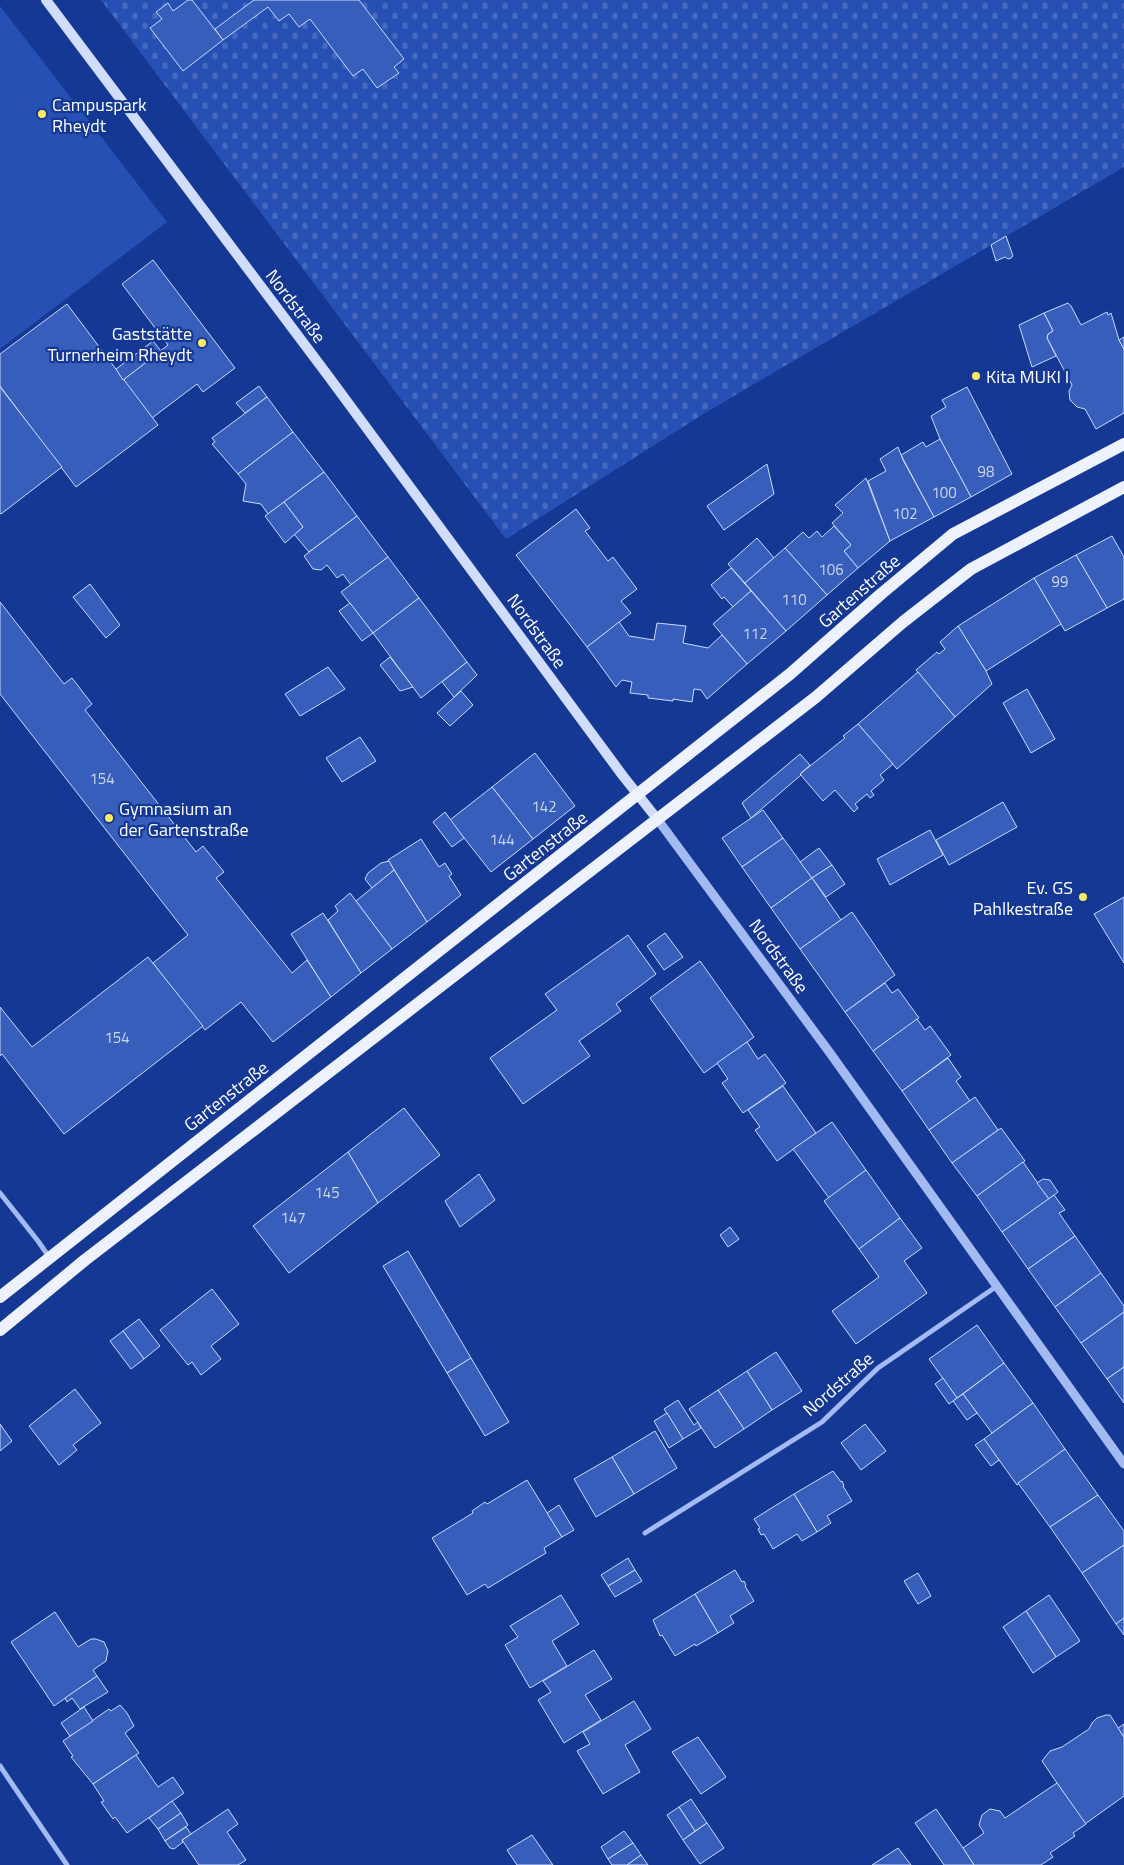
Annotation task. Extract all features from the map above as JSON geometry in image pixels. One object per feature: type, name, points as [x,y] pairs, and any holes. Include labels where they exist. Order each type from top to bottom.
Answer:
[{"type":"main road","name":"Nordstraße","points":[[46,0],[312,353],[658,820]]},
{"type":"main road","name":"Gartenstraße","points":[[0,1297],[790,674],[953,534],[1124,444]]},
{"type":"main road","points":[[0,1330],[100,1248],[816,697],[903,622],[971,569],[1124,487]]},
{"type":"street","name":"Nordstraße","points":[[658,820],[824,1045],[1124,1464]]},
{"type":"street","points":[[0,1193],[49,1258]]},
{"type":"street","name":"Nordstraße","points":[[645,1533],[822,1422],[878,1368],[997,1286]]},
{"type":"street","points":[[0,1766],[67,1865]]},
{"type":"green space","points":[[101,0],[1124,0],[1124,167],[705,413],[506,539]]},
{"type":"green space","name":"Campuspark Rheydt","points":[[0,6],[167,222],[0,349]]},
{"type":"building","points":[[188,0],[192,0],[223,40],[183,71],[150,28],[162,19],[156,12],[168,3],[173,11]]},
{"type":"building","points":[[254,0],[359,0],[404,59],[394,67],[399,73],[377,88],[363,69],[353,76],[310,19],[299,27],[289,14],[279,21],[268,7],[223,40],[215,29]]},
{"type":"building","points":[[1006,236],[1013,256],[996,261],[991,245]]},
{"type":"building","points":[[153,260],[235,368],[203,392],[197,384],[152,418],[123,380],[168,345],[122,284]]},
{"type":"building","points":[[1068,303],[1081,325],[1107,312],[1108,315],[1111,313],[1119,340],[1124,349],[1124,413],[1096,429],[1085,409],[1077,407],[1070,400],[1069,391],[1072,385],[1047,338],[1048,334],[1053,331],[1044,313]]},
{"type":"building","points":[[67,304],[158,425],[76,487],[0,386],[0,354]]},
{"type":"building","points":[[1044,313],[1053,331],[1048,334],[1047,338],[1056,356],[1032,367],[1019,325]]},
{"type":"building","points":[[1124,337],[1124,349],[1119,340]]},
{"type":"building","points":[[153,341],[161,351],[123,380],[116,369]]},
{"type":"building","points":[[259,386],[267,397],[245,413],[236,403]]},
{"type":"building","points":[[0,387],[62,467],[1,514],[0,513]]},
{"type":"building","points":[[967,387],[1012,474],[971,497],[940,439],[931,416],[946,407],[942,400]]},
{"type":"building","points":[[267,397],[293,432],[238,474],[212,444],[215,442],[212,438]]},
{"type":"building","points":[[293,432],[324,472],[268,514],[261,504],[243,501],[246,484],[238,474]]},
{"type":"building","points":[[940,439],[971,497],[934,517],[901,455],[923,442],[926,447]]},
{"type":"building","points":[[898,447],[934,517],[890,541],[868,481],[886,471],[880,459]]},
{"type":"building","points":[[767,464],[774,494],[724,530],[707,506]]},
{"type":"building","points":[[324,472],[357,516],[309,552],[294,534],[303,527],[284,502]]},
{"type":"building","points":[[866,478],[890,541],[858,568],[844,551],[851,545],[832,523],[843,513],[835,505]]},
{"type":"building","points":[[284,502],[303,527],[285,543],[265,516]]},
{"type":"building","points":[[576,509],[590,528],[585,531],[608,561],[613,557],[637,589],[621,601],[631,613],[587,647],[516,555]]},
{"type":"building","points":[[357,516],[388,557],[351,585],[343,574],[337,578],[327,565],[321,570],[313,569],[304,556]]},
{"type":"building","points":[[834,526],[851,545],[844,551],[858,568],[827,595],[785,548],[803,532],[809,538],[817,531],[822,537]]},
{"type":"building","points":[[1112,536],[1124,557],[1124,599],[1107,608],[1076,555]]},
{"type":"building","points":[[757,538],[774,558],[745,583],[728,564]]},
{"type":"building","points":[[785,548],[827,595],[786,631],[745,583]]},
{"type":"building","points":[[1076,555],[1107,608],[1065,631],[1034,578]]},
{"type":"building","points":[[388,557],[419,598],[373,633],[341,592]]},
{"type":"building","points":[[731,568],[751,591],[733,607],[724,597],[722,599],[711,585]]},
{"type":"building","points":[[1034,578],[1061,624],[986,671],[958,626]]},
{"type":"building","points":[[90,584],[120,625],[106,638],[73,597]]},
{"type":"building","points":[[751,591],[786,631],[747,664],[713,624]]},
{"type":"building","points":[[419,598],[467,662],[421,698],[373,633]]},
{"type":"building","points":[[0,602],[64,684],[72,678],[92,704],[85,710],[196,852],[203,846],[224,872],[216,878],[292,973],[307,960],[331,997],[273,1042],[241,1002],[205,1030],[153,963],[188,935],[0,694]]},
{"type":"building","points":[[350,603],[373,633],[362,641],[339,611]]},
{"type":"building","points":[[619,622],[629,636],[654,640],[657,623],[686,626],[683,643],[708,648],[722,635],[747,664],[707,699],[701,690],[694,689],[692,702],[648,698],[648,695],[630,693],[632,682],[622,680],[616,687],[587,647]]},
{"type":"building","points":[[958,626],[992,684],[955,717],[916,670],[937,652],[939,654],[945,649],[940,642]]},
{"type":"building","points":[[390,657],[413,687],[400,691],[380,665]]},
{"type":"building","points":[[467,662],[477,675],[454,697],[442,682]]},
{"type":"building","points":[[328,667],[345,689],[300,716],[285,694]]},
{"type":"building","points":[[918,672],[955,717],[897,769],[858,724]]},
{"type":"building","points":[[1027,689],[1055,739],[1031,753],[1003,703]]},
{"type":"building","points":[[461,691],[473,705],[450,726],[437,713]]},
{"type":"building","points":[[858,724],[893,764],[880,775],[884,780],[871,791],[874,795],[870,798],[867,794],[855,804],[858,808],[854,812],[835,790],[823,801],[800,774],[845,738],[843,736]]},
{"type":"building","points":[[360,737],[376,761],[342,782],[326,758]]},
{"type":"building","points":[[535,753],[575,806],[533,839],[492,787]]},
{"type":"building","points":[[800,754],[810,765],[751,818],[742,803]]},
{"type":"building","points":[[492,787],[533,839],[491,872],[450,820]]},
{"type":"building","points":[[1003,802],[1017,827],[949,865],[936,840]]},
{"type":"building","points":[[763,810],[783,838],[742,867],[722,838]]},
{"type":"building","points":[[445,812],[464,838],[452,847],[433,822]]},
{"type":"building","points":[[930,830],[943,855],[890,885],[877,859]]},
{"type":"building","points":[[783,838],[812,878],[771,908],[742,867]]},
{"type":"building","points":[[421,839],[439,867],[445,863],[452,874],[449,876],[461,895],[427,922],[388,860]]},
{"type":"building","points":[[819,848],[832,865],[812,878],[800,862]]},
{"type":"building","points":[[389,861],[394,870],[372,888],[365,879],[368,873],[381,863]]},
{"type":"building","points":[[832,865],[845,884],[826,897],[812,878]]},
{"type":"building","points":[[394,870],[427,922],[392,949],[356,901]]},
{"type":"building","points":[[812,878],[841,920],[800,949],[771,908]]},
{"type":"building","points":[[350,893],[392,949],[361,973],[328,920],[338,911],[335,906]]},
{"type":"building","points":[[1124,897],[1124,963],[1094,914]]},
{"type":"building","points":[[852,912],[895,975],[845,1012],[800,949]]},
{"type":"building","points":[[323,913],[361,973],[331,997],[291,934]]},
{"type":"building","points":[[665,933],[683,957],[664,970],[647,946]]},
{"type":"building","points":[[628,935],[656,974],[616,1004],[621,1011],[579,1041],[590,1056],[523,1104],[490,1058],[557,1010],[545,994]]},
{"type":"building","points":[[148,957],[203,1026],[64,1134],[2,1054],[0,1056],[0,1007],[32,1047]]},
{"type":"building","points":[[700,961],[754,1037],[704,1073],[650,998]]},
{"type":"building","points":[[885,983],[892,993],[898,989],[919,1018],[873,1051],[845,1012]]},
{"type":"building","points":[[917,1019],[925,1030],[930,1026],[951,1055],[902,1091],[873,1051]]},
{"type":"building","points":[[747,1042],[758,1059],[765,1054],[786,1083],[743,1113],[722,1083],[728,1079],[717,1063]]},
{"type":"building","points":[[948,1058],[961,1077],[956,1081],[970,1101],[929,1130],[902,1091]]},
{"type":"building","points":[[783,1086],[816,1133],[777,1161],[755,1130],[760,1127],[748,1110]]},
{"type":"building","points":[[975,1097],[998,1130],[952,1163],[929,1130]]},
{"type":"building","points":[[404,1108],[440,1155],[378,1203],[348,1152]]},
{"type":"building","points":[[832,1122],[866,1170],[829,1198],[793,1149]]},
{"type":"building","points":[[1001,1128],[1025,1161],[977,1196],[952,1163]]},
{"type":"building","points":[[348,1152],[378,1203],[289,1273],[253,1226]]},
{"type":"building","points":[[1023,1162],[1049,1199],[1002,1232],[977,1196]]},
{"type":"building","points":[[866,1170],[900,1218],[859,1249],[824,1201]]},
{"type":"building","points":[[479,1174],[495,1200],[460,1227],[445,1201]]},
{"type":"building","points":[[1043,1179],[1050,1180],[1058,1192],[1049,1199],[1037,1183]]},
{"type":"building","points":[[1054,1195],[1065,1210],[1059,1213],[1075,1236],[1028,1269],[1002,1232]]},
{"type":"building","points":[[900,1218],[922,1248],[904,1261],[927,1293],[856,1344],[832,1311],[879,1277],[859,1249]]},
{"type":"building","points":[[730,1227],[739,1239],[728,1247],[720,1235]]},
{"type":"building","points":[[1075,1236],[1101,1273],[1055,1307],[1028,1269]]},
{"type":"building","points":[[408,1251],[471,1358],[447,1373],[383,1266]]},
{"type":"building","points":[[1101,1273],[1124,1306],[1124,1312],[1081,1343],[1055,1307]]},
{"type":"building","points":[[212,1289],[239,1324],[211,1346],[221,1359],[201,1375],[192,1362],[188,1365],[160,1330]]},
{"type":"building","points":[[1124,1312],[1124,1367],[1107,1379],[1081,1343]]},
{"type":"building","points":[[139,1319],[160,1346],[144,1359],[123,1331]]},
{"type":"building","points":[[977,1325],[1004,1363],[957,1398],[929,1359]]},
{"type":"building","points":[[123,1331],[144,1359],[131,1369],[110,1341]]},
{"type":"building","points":[[776,1352],[802,1391],[772,1410],[747,1371]]},
{"type":"building","points":[[471,1358],[509,1422],[485,1436],[447,1373]]},
{"type":"building","points":[[1004,1363],[1033,1403],[992,1433],[963,1394]]},
{"type":"building","points":[[1124,1367],[1124,1403],[1107,1379]]},
{"type":"building","points":[[747,1371],[772,1410],[744,1429],[718,1390]]},
{"type":"building","points":[[943,1378],[957,1398],[949,1404],[935,1384]]},
{"type":"building","points":[[75,1389],[101,1423],[73,1445],[77,1450],[59,1465],[29,1426]]},
{"type":"building","points":[[718,1390],[744,1429],[715,1448],[689,1409]]},
{"type":"building","points":[[963,1394],[977,1413],[967,1420],[953,1401]]},
{"type":"building","points":[[678,1400],[694,1425],[698,1422],[701,1428],[683,1439],[664,1409]]},
{"type":"building","points":[[1033,1403],[1065,1449],[1017,1485],[984,1439]]},
{"type":"building","points":[[667,1413],[683,1439],[669,1448],[654,1421]]},
{"type":"building","points":[[0,1424],[12,1441],[0,1451]]},
{"type":"building","points":[[865,1424],[886,1451],[861,1470],[841,1443]]},
{"type":"building","points":[[655,1431],[677,1468],[634,1494],[612,1457]]},
{"type":"building","points":[[984,1439],[999,1460],[991,1466],[975,1445]]},
{"type":"building","points":[[1065,1449],[1098,1495],[1050,1527],[1018,1483]]},
{"type":"building","points":[[612,1457],[634,1494],[596,1517],[574,1479]]},
{"type":"building","points":[[833,1471],[842,1481],[852,1501],[827,1516],[831,1523],[817,1532],[794,1494]]},
{"type":"building","points":[[527,1480],[562,1537],[544,1548],[546,1553],[488,1588],[485,1584],[467,1595],[432,1538],[473,1513],[472,1511],[485,1502],[487,1504]]},
{"type":"building","points":[[794,1494],[817,1532],[802,1541],[797,1534],[773,1549],[764,1534],[761,1535],[758,1529],[760,1528],[754,1519]]},
{"type":"building","points":[[1098,1495],[1124,1531],[1124,1545],[1082,1573],[1050,1527]]},
{"type":"building","points":[[559,1505],[574,1530],[562,1537],[547,1513]]},
{"type":"building","points":[[1124,1545],[1124,1618],[1116,1624],[1082,1573]]},
{"type":"building","points":[[628,1558],[635,1570],[608,1586],[601,1575]]},
{"type":"building","points":[[635,1570],[642,1581],[615,1597],[608,1586]]},
{"type":"building","points":[[735,1570],[742,1582],[744,1581],[754,1601],[730,1616],[734,1623],[718,1633],[695,1594]]},
{"type":"building","points":[[918,1573],[931,1596],[918,1604],[904,1581]]},
{"type":"building","points":[[695,1594],[718,1633],[675,1656],[662,1635],[660,1636],[653,1620]]},
{"type":"building","points":[[561,1595],[579,1624],[552,1641],[567,1666],[530,1688],[505,1645],[518,1637],[510,1626]]},
{"type":"building","points":[[1049,1595],[1080,1641],[1056,1657],[1026,1611]]},
{"type":"building","points":[[1026,1611],[1056,1657],[1033,1673],[1003,1627]]},
{"type":"building","points":[[55,1612],[78,1647],[91,1639],[96,1639],[104,1642],[108,1651],[106,1661],[93,1670],[97,1676],[54,1706],[11,1642]]},
{"type":"building","points":[[1124,1618],[1124,1635],[1116,1624]]},
{"type":"building","points":[[594,1650],[612,1679],[585,1695],[601,1720],[564,1743],[538,1700],[551,1692],[543,1681]]},
{"type":"building","points":[[97,1676],[108,1692],[80,1709],[72,1698],[67,1702],[65,1698]]},
{"type":"building","points":[[634,1701],[651,1729],[625,1745],[640,1772],[603,1794],[577,1751],[590,1744],[583,1732]]},
{"type":"building","points":[[120,1705],[134,1726],[125,1733],[139,1753],[93,1784],[71,1757],[73,1756],[63,1741],[109,1709],[111,1711]]},
{"type":"building","points":[[84,1707],[93,1721],[70,1736],[61,1723]]},
{"type":"building","points":[[1110,1715],[1124,1737],[1124,1796],[1085,1824],[1042,1761],[1050,1751],[1062,1747],[1089,1729],[1097,1718]]},
{"type":"building","points":[[1124,1724],[1124,1737],[1118,1728]]},
{"type":"building","points":[[698,1737],[726,1777],[701,1794],[672,1752]]},
{"type":"building","points":[[136,1755],[158,1787],[173,1777],[184,1793],[127,1833],[115,1817],[113,1819],[101,1802],[104,1801],[93,1784]]},
{"type":"building","points":[[1057,1783],[1086,1824],[1073,1833],[1075,1836],[1050,1853],[1053,1857],[1041,1865],[974,1865],[963,1848],[984,1833],[979,1825],[982,1815],[990,1809],[1000,1811],[1005,1818]]},
{"type":"building","points":[[691,1799],[707,1823],[695,1831],[679,1807]]},
{"type":"building","points":[[172,1801],[181,1813],[158,1829],[149,1818]]},
{"type":"building","points":[[679,1807],[695,1831],[683,1840],[667,1815]]},
{"type":"building","points":[[228,1809],[238,1824],[227,1832],[246,1860],[238,1865],[199,1865],[182,1840]]},
{"type":"building","points":[[936,1809],[974,1865],[944,1865],[915,1823]]},
{"type":"building","points":[[181,1813],[188,1825],[165,1841],[158,1829]]},
{"type":"building","points":[[707,1823],[724,1848],[700,1864],[683,1840]]},
{"type":"building","points":[[186,1827],[191,1834],[174,1849],[170,1848],[165,1841]]},
{"type":"building","points":[[624,1831],[633,1843],[608,1859],[601,1847]]},
{"type":"building","points":[[532,1835],[553,1865],[517,1865],[507,1850]]},
{"type":"building","points":[[633,1843],[641,1855],[627,1865],[612,1865],[608,1859]]},
{"type":"building","points":[[898,1848],[911,1865],[872,1865]]},
{"type":"building","points":[[641,1855],[648,1865],[627,1865]]},
{"type":"place","name":"Campuspark Rheydt","points":[[42,114]]},
{"type":"place","name":"Gaststätte Turnerheim Rheydt","points":[[202,343]]},
{"type":"place","name":"Kita MUKI I","points":[[976,376]]},
{"type":"place","name":"Gymnasium an der Gartenstraße","points":[[109,818]]},
{"type":"place","name":"Ev. GS Pahlkestraße","points":[[1083,897]]}]
